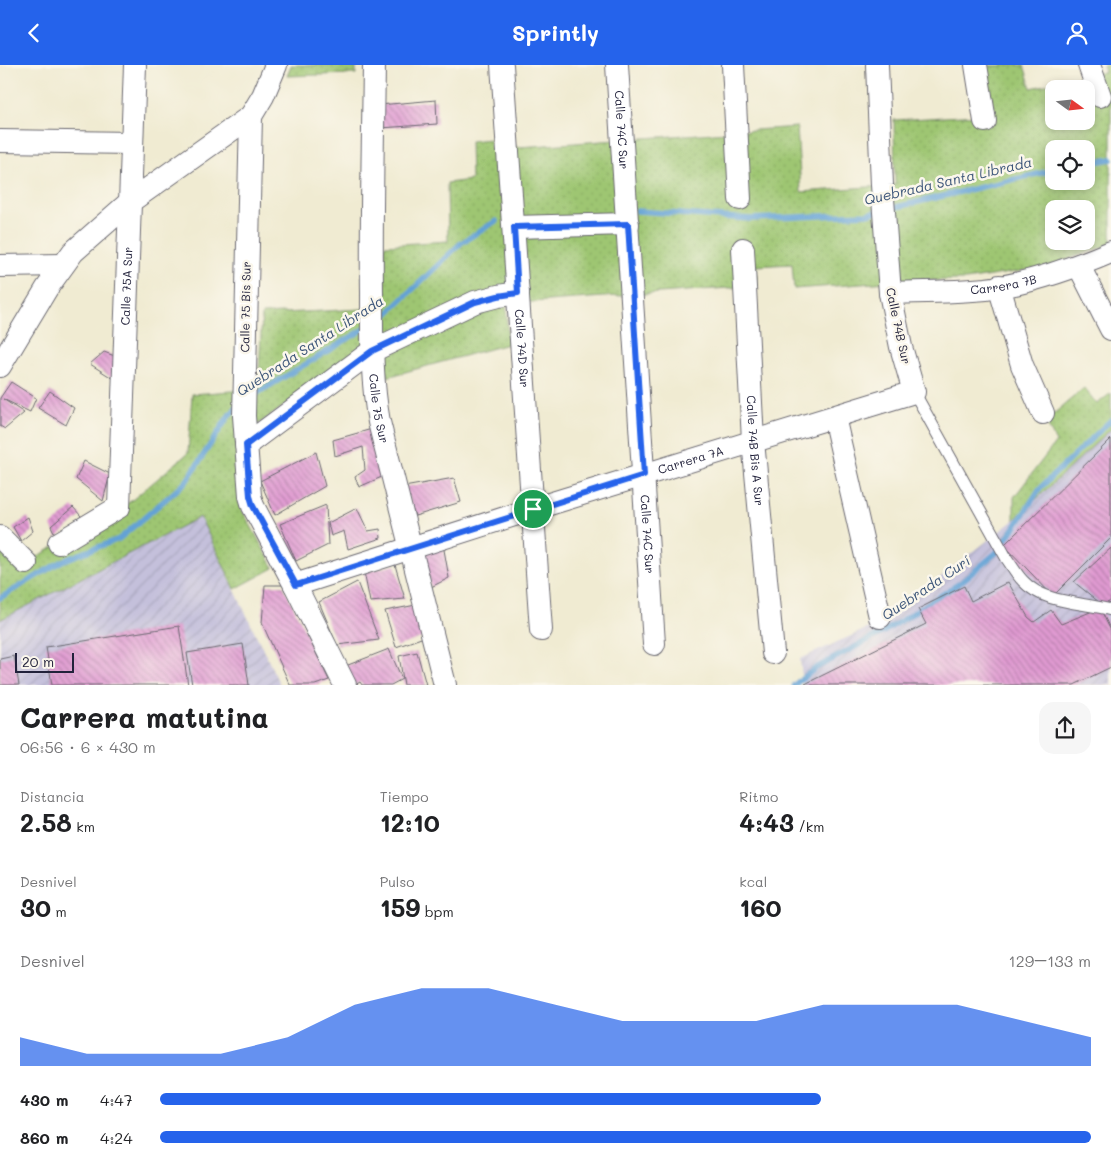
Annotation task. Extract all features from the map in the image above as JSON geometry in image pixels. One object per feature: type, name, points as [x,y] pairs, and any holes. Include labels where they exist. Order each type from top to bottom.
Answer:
[{"type":"street","name":"Calle 75A Sur","points":[[59,543],[119,507],[134,65]]},
{"type":"street","points":[[0,366],[47,288],[73,253],[90,235],[130,201],[250,116],[263,96],[276,65]]},
{"type":"street","name":"Calle 75 Sur","points":[[374,65],[372,313],[374,395],[379,422],[445,685]]},
{"type":"street","name":"Calle 74D Sur","points":[[502,65],[541,630]]},
{"type":"street","name":"Calle 74C Sur","points":[[618,65],[654,644]]},
{"type":"street","points":[[733,65],[740,199]]},
{"type":"street","name":"Calle 74B Sur","points":[[877,65],[884,223],[890,293],[901,347],[914,392]]},
{"type":"street","points":[[976,65],[985,121]]},
{"type":"street","points":[[1089,65],[1100,96]]},
{"type":"street","name":"Calle 75 Bis Sur","points":[[250,116],[244,390],[250,496],[253,506],[296,585],[345,685]]},
{"type":"street","points":[[0,141],[132,143]]},
{"type":"street","points":[[514,227],[628,224]]},
{"type":"street","name":"Calle 74B Bis A Sur","points":[[743,249],[752,441],[773,653]]},
{"type":"street","name":"Carrera 7B","points":[[890,293],[986,289],[1080,266],[1111,252]]},
{"type":"street","points":[[0,266],[63,265]]},
{"type":"street","points":[[1080,266],[1111,329]]},
{"type":"street","points":[[998,286],[1022,365],[1043,413]]},
{"type":"street","points":[[246,445],[372,345],[475,302],[518,293]]},
{"type":"street","name":"Carrera 7A","points":[[296,585],[533,509],[914,392]]},
{"type":"street","points":[[834,417],[880,617]]},
{"type":"street","points":[[0,537],[26,563]]},
{"type":"lane","name":"Calle 74B Sur","points":[[914,392],[1006,559],[1023,581],[1034,591],[1052,598],[1111,610]]},
{"type":"shaded area","points":[[1111,429],[1111,685],[803,685],[800,659],[884,621],[1014,520]]},
{"type":"shaded area","points":[[200,517],[280,685],[0,685],[0,620]]},
{"type":"green space","points":[[291,65],[356,65],[356,74],[287,76]]},
{"type":"green space","points":[[1024,65],[1031,88],[1045,85],[1045,130],[1095,130],[1095,80],[1068,80],[1105,72],[1103,65],[1111,65],[1111,244],[1095,250],[1095,200],[1045,200],[1045,250],[1094,250],[1046,267],[966,280],[902,281],[794,289],[792,264],[756,266],[757,286],[506,304],[508,344],[387,377],[384,335],[236,440],[241,508],[274,568],[235,589],[200,517],[0,620],[0,537],[27,563],[131,501],[188,453],[192,394],[258,389],[262,314],[383,308],[385,245],[448,241],[447,183],[471,180],[470,141],[490,139],[491,149],[797,127],[801,192],[895,185],[894,120],[994,114],[986,66]]},
{"type":"green space","points":[[1084,388],[1097,404],[1111,393],[1111,429],[1014,520],[1014,497],[1056,442],[1045,421]]},
{"type":"building","points":[[436,100],[437,124],[381,128],[379,105]]},
{"type":"building","points":[[104,352],[120,358],[117,381],[90,364]]},
{"type":"building","points":[[11,382],[36,398],[30,412],[3,399],[24,413],[5,429],[0,426],[0,398]]},
{"type":"building","points":[[50,391],[74,408],[66,425],[38,408]]},
{"type":"building","points":[[372,429],[384,476],[359,487],[355,477],[365,470],[363,447],[335,456],[333,440]]},
{"type":"building","points":[[1111,439],[1111,538],[1053,596],[1004,545]]},
{"type":"building","points":[[316,452],[325,486],[275,515],[260,481]]},
{"type":"building","points":[[84,461],[110,474],[103,501],[76,479]]},
{"type":"building","points":[[454,478],[461,502],[415,516],[404,487]]},
{"type":"building","points":[[326,505],[328,545],[296,561],[280,524]]},
{"type":"building","points":[[73,507],[81,516],[57,538],[51,526]]},
{"type":"building","points":[[357,508],[368,531],[380,529],[381,538],[348,549],[344,531],[331,536],[328,523]]},
{"type":"building","points":[[28,517],[33,531],[21,541],[13,527]]},
{"type":"building","points":[[443,544],[449,578],[431,587],[422,552]]},
{"type":"building","points":[[1111,548],[1111,600],[1104,606],[1074,582]]},
{"type":"building","points":[[395,565],[405,599],[370,602],[364,572]]},
{"type":"building","points":[[357,582],[379,640],[337,645],[319,602]]},
{"type":"building","points":[[1008,582],[1028,617],[1034,622],[1051,610],[1061,624],[1100,608],[1111,631],[1111,667],[1074,685],[803,685],[926,624],[918,609],[964,586],[971,601]]},
{"type":"building","points":[[265,585],[283,585],[329,680],[315,685],[290,685],[262,623]]},
{"type":"building","points":[[416,605],[424,637],[396,647],[385,611]]},
{"type":"building","points":[[179,626],[188,685],[52,685],[46,647]]},
{"type":"building","points":[[243,644],[249,685],[192,685],[187,653]]},
{"type":"building","points":[[389,649],[402,679],[391,685],[362,685],[360,682],[355,685],[343,667]]},
{"type":"building","points":[[417,652],[426,685],[404,685],[399,656]]},
{"type":"building","points":[[14,656],[19,685],[0,685],[0,659]]},
{"type":"waterway","name":"Quebrada Santa Librada","points":[[1095,162],[1111,159]]},
{"type":"waterway","name":"Quebrada Santa Librada","points":[[888,209],[1045,172]]},
{"type":"waterway","name":"Quebrada Santa Librada","points":[[637,211],[750,219],[867,214],[879,211]]},
{"type":"waterway","name":"Quebrada Santa Librada","points":[[378,321],[461,243],[496,221]]},
{"type":"waterway","name":"Quebrada Santa Librada","points":[[251,397],[366,328]]},
{"type":"waterway","name":"Quebrada Santa Librada","points":[[0,598],[62,561],[119,539],[186,482],[230,414],[238,407]]},
{"type":"waterway","name":"Quebrada Curí","points":[[794,685],[816,668],[885,631],[960,583],[996,553],[1040,488],[1111,420]]},
{"type":"route","points":[[628,224],[644,475],[533,509],[296,585],[253,506],[250,496],[246,445],[372,351],[475,302],[518,293],[514,227],[628,224]]}]
